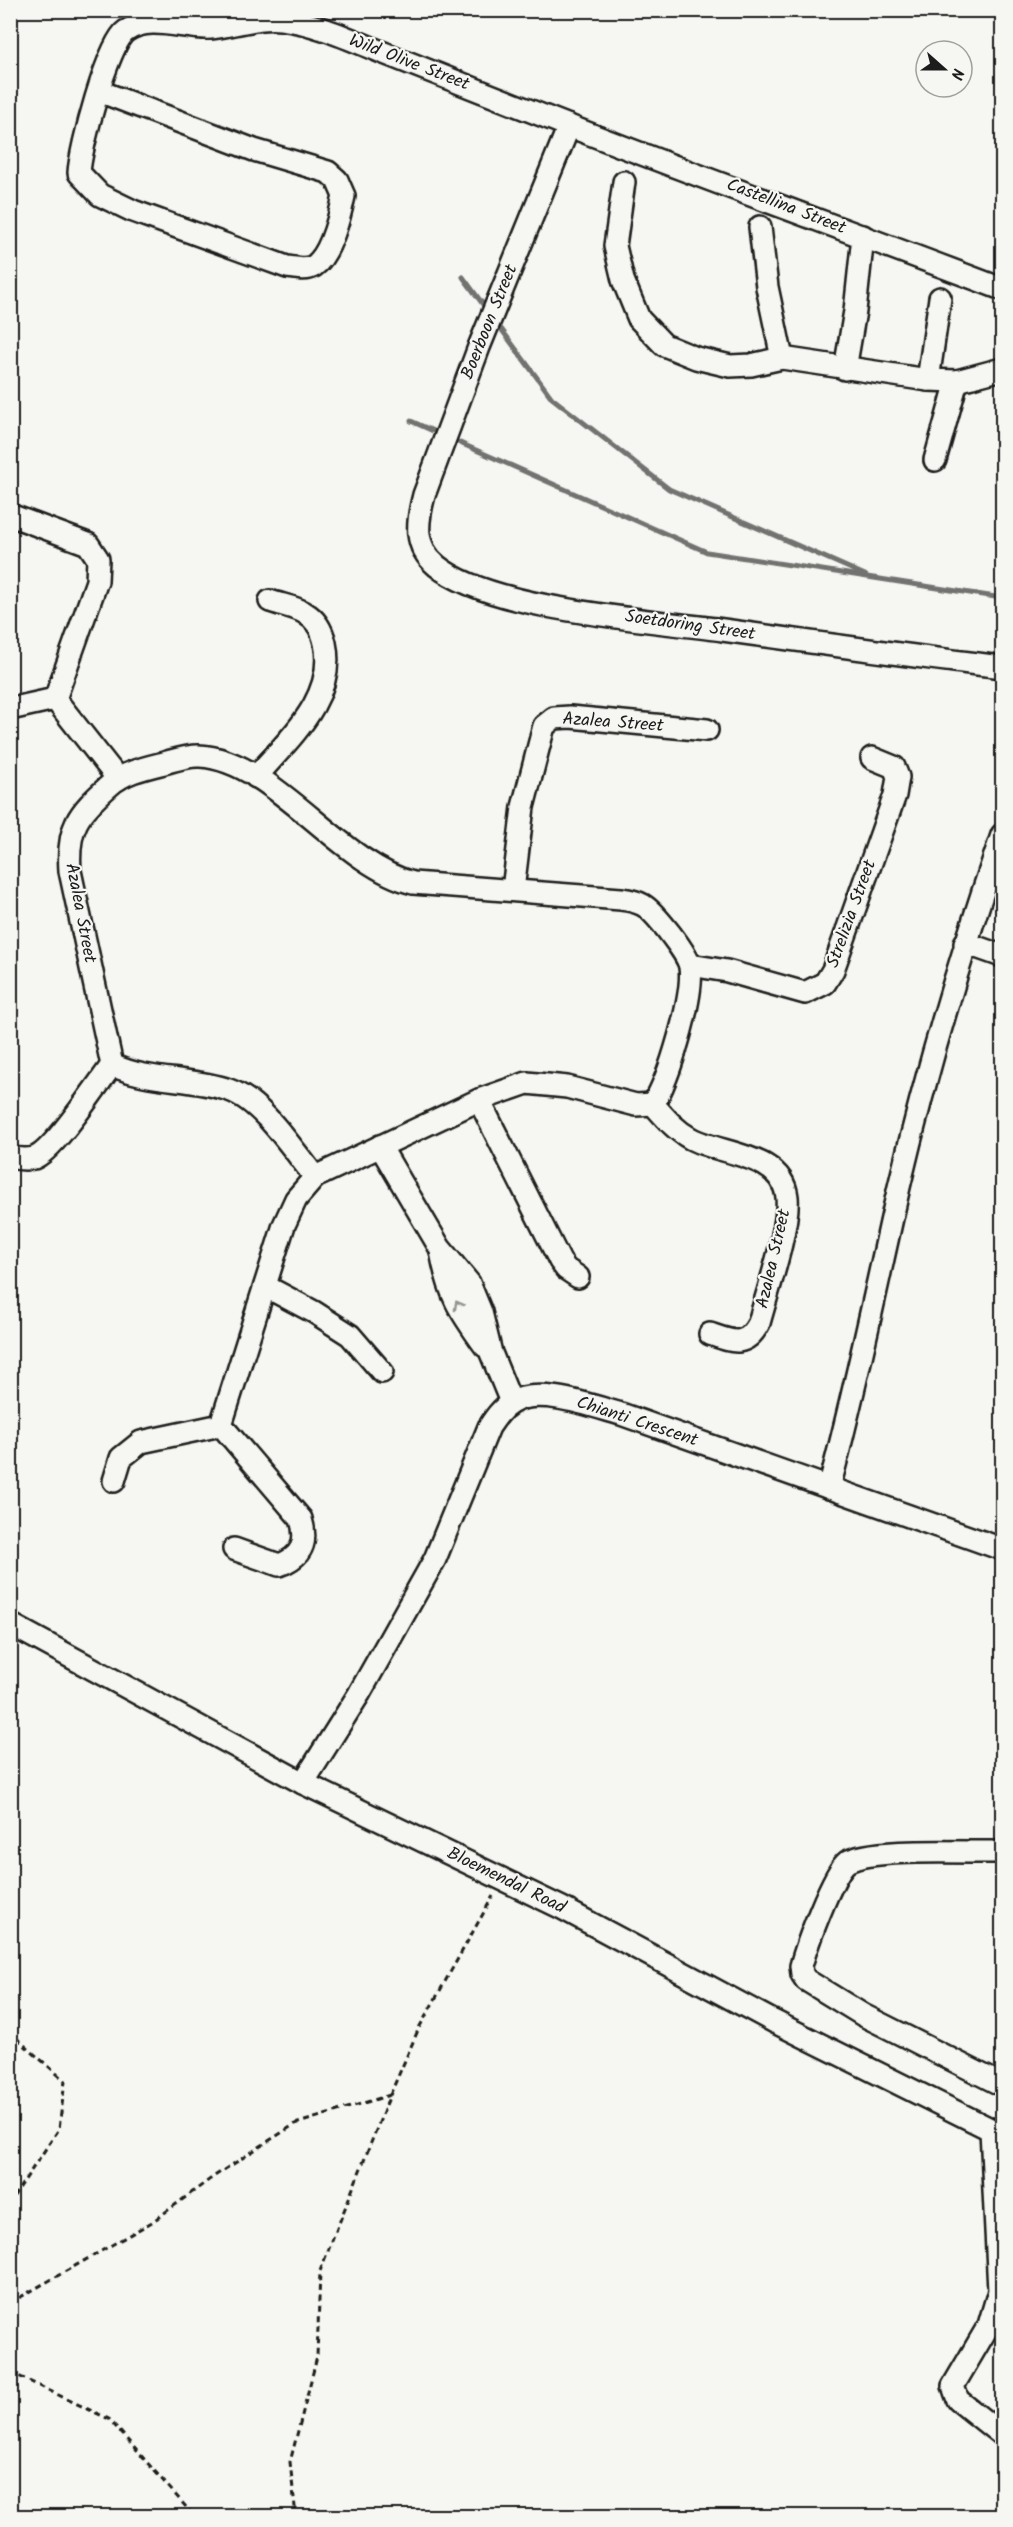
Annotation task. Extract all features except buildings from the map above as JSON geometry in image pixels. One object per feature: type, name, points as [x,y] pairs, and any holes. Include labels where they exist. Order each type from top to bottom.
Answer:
[{"type":"street","name":"Wild Olive Street","points":[[99,91],[123,32],[135,26],[154,24],[210,28],[262,19],[282,19],[350,39],[569,126]]},
{"type":"street","points":[[99,91],[254,150],[328,172],[342,187],[344,196],[333,234],[321,258],[314,266],[303,270],[287,267],[133,211],[100,195],[79,173],[84,137],[99,91]]},
{"type":"street","name":"Castellina Street","points":[[569,126],[1002,289]]},
{"type":"street","name":"Boerboon Street","points":[[417,520],[479,347],[569,126]]},
{"type":"street","points":[[624,182],[615,246],[623,280],[635,309],[652,335],[663,345],[730,366],[751,365],[782,358],[928,380],[957,381],[1002,369]]},
{"type":"street","points":[[760,227],[767,287],[782,358]]},
{"type":"street","points":[[845,369],[855,311],[863,236]]},
{"type":"street","points":[[928,380],[940,298]]},
{"type":"street","points":[[935,460],[957,381]]},
{"type":"street","points":[[10,515],[88,544],[98,559],[97,580],[55,699]]},
{"type":"street","name":"Soetdoring Street","points":[[417,520],[423,549],[436,566],[463,582],[493,594],[663,623],[1002,667]]},
{"type":"street","points":[[256,777],[311,711],[321,695],[327,652],[322,629],[305,613],[270,601]]},
{"type":"street","points":[[10,709],[55,699]]},
{"type":"street","points":[[55,699],[117,779]]},
{"type":"street","name":"Azalea Street","points":[[513,890],[523,807],[544,726],[554,718],[570,717],[707,730]]},
{"type":"street","name":"Azalea Street","points":[[112,1065],[70,871],[71,831],[80,818],[117,779],[137,769],[200,756],[219,760],[256,777],[371,864],[397,879],[413,883],[635,902],[653,913],[690,965]]},
{"type":"street","name":"Strelizia Street","points":[[690,965],[727,971],[805,993],[816,990],[825,983],[833,970],[895,795],[898,777],[894,767],[872,758]]},
{"type":"street","points":[[829,1488],[854,1399],[900,1186],[965,943],[1002,835]]},
{"type":"street","points":[[965,943],[1002,956]]},
{"type":"street","points":[[221,1425],[284,1225],[296,1199],[315,1177],[479,1100],[527,1083],[544,1083],[636,1105],[653,1104],[663,1089],[669,1073],[688,991],[690,965]]},
{"type":"street","points":[[10,1157],[19,1160],[35,1158],[50,1147],[112,1065],[143,1075],[228,1089],[243,1096],[260,1110],[315,1177]]},
{"type":"street","points":[[479,1100],[560,1261],[566,1269],[578,1277]]},
{"type":"street","name":"Azalea Street","points":[[653,1104],[681,1132],[693,1140],[759,1163],[784,1185],[787,1199],[785,1221],[759,1323],[752,1336],[741,1341],[710,1334]]},
{"type":"street","points":[[303,1783],[359,1694],[435,1559],[489,1427],[498,1414],[511,1402],[491,1353],[465,1319],[447,1287],[440,1248],[380,1146]]},
{"type":"street","points":[[265,1286],[350,1335],[382,1372]]},
{"type":"street","name":"Chianti Crescent","points":[[511,1402],[544,1397],[570,1400],[621,1414],[1002,1549]]},
{"type":"street","points":[[114,1481],[121,1458],[141,1442],[221,1425]]},
{"type":"street","points":[[221,1425],[301,1519],[305,1531],[305,1542],[298,1555],[279,1566],[234,1549]]},
{"type":"street","name":"Bloemendal Road","points":[[10,1624],[303,1783],[503,1878],[773,2021],[997,2133]]},
{"type":"street","points":[[1002,1852],[863,1856],[848,1861],[835,1878],[801,1966],[806,1980],[843,2003],[1002,2085]]},
{"type":"street","points":[[997,2133],[999,2291],[989,2325],[953,2386],[958,2400],[1002,2435]]},
{"type":"path","points":[[296,2517],[290,2462],[317,2357],[320,2271],[419,2028],[503,1878]]},
{"type":"path","points":[[10,2030],[65,2081],[59,2129],[10,2202]]},
{"type":"path","points":[[10,2303],[152,2222],[213,2177],[295,2124],[390,2095]]},
{"type":"path","points":[[10,2372],[109,2419],[194,2517]]},
{"type":"waterway","points":[[463,277],[487,310]]},
{"type":"waterway","points":[[496,322],[552,398],[669,489],[865,575]]},
{"type":"waterway","points":[[411,421],[442,435]]},
{"type":"waterway","points":[[451,439],[707,552],[1002,598]]}]
